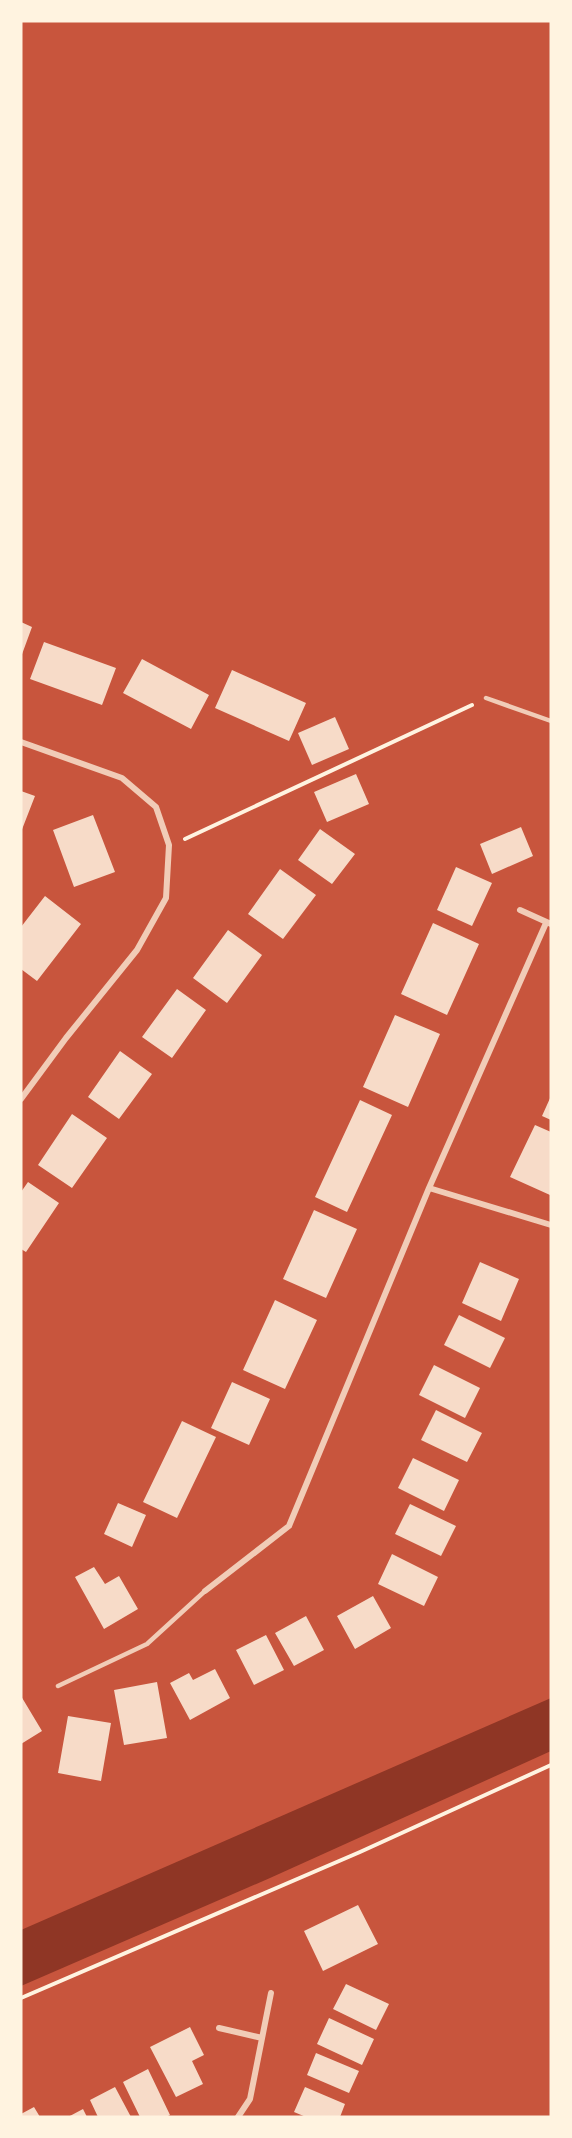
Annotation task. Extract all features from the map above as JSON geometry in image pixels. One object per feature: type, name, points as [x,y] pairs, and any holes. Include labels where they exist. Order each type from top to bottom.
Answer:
[{"type":"street","points":[[21,742],[122,778],[156,807],[169,845],[166,898],[137,950],[66,1038],[21,1099]]},
{"type":"street","points":[[205,1591],[289,1527],[429,1188],[549,923],[520,910]]},
{"type":"street","points":[[429,1188],[551,1225]]},
{"type":"street","points":[[238,2117],[250,2099],[271,1993]]},
{"type":"street","points":[[219,2028],[262,2038]]},
{"type":"lane","points":[[486,698],[551,721]]},
{"type":"lane","points":[[58,1686],[147,1644],[205,1591]]},
{"type":"path","points":[[169,845],[486,698]]},
{"type":"path","points":[[21,1998],[360,1852],[551,1765]]},
{"type":"shaded area","points":[[551,1698],[551,1751],[270,1878],[21,1986],[21,1930]]},
{"type":"building","points":[[21,622],[32,627],[21,657]]},
{"type":"building","points":[[44,642],[116,668],[102,705],[30,679]]},
{"type":"building","points":[[142,659],[209,695],[191,729],[123,693]]},
{"type":"building","points":[[232,670],[306,703],[289,741],[215,708]]},
{"type":"building","points":[[335,717],[349,749],[312,765],[298,733]]},
{"type":"building","points":[[356,774],[369,804],[327,822],[314,792]]},
{"type":"building","points":[[21,791],[35,796],[21,832]]},
{"type":"building","points":[[93,815],[115,872],[74,887],[53,830]]},
{"type":"building","points":[[521,827],[533,856],[492,874],[480,844]]},
{"type":"building","points":[[320,829],[355,854],[332,884],[298,860]]},
{"type":"building","points":[[456,867],[492,883],[472,926],[437,910]]},
{"type":"building","points":[[280,869],[316,895],[283,939],[248,914]]},
{"type":"building","points":[[45,896],[81,924],[37,981],[21,969],[21,927]]},
{"type":"building","points":[[433,923],[479,944],[447,1015],[401,994]]},
{"type":"building","points":[[228,930],[262,955],[227,1003],[193,978]]},
{"type":"building","points":[[177,989],[206,1010],[172,1058],[142,1037]]},
{"type":"building","points":[[395,1015],[440,1034],[408,1107],[363,1087]]},
{"type":"building","points":[[120,1051],[152,1074],[119,1119],[88,1097]]},
{"type":"building","points":[[551,1096],[551,1120],[542,1116]]},
{"type":"building","points":[[360,1100],[392,1115],[347,1212],[315,1197]]},
{"type":"building","points":[[72,1114],[107,1138],[72,1188],[38,1165]]},
{"type":"building","points":[[535,1125],[551,1132],[550,1195],[510,1177]]},
{"type":"building","points":[[28,1182],[59,1203],[26,1252],[21,1249],[21,1192]]},
{"type":"building","points":[[314,1210],[357,1229],[326,1298],[283,1279]]},
{"type":"building","points":[[480,1262],[519,1279],[501,1321],[462,1303]]},
{"type":"building","points":[[275,1300],[317,1320],[285,1389],[243,1370]]},
{"type":"building","points":[[459,1315],[505,1338],[490,1368],[444,1345]]},
{"type":"building","points":[[434,1365],[480,1388],[465,1418],[419,1395]]},
{"type":"building","points":[[232,1382],[270,1399],[249,1445],[211,1428]]},
{"type":"building","points":[[436,1410],[482,1433],[467,1462],[421,1440]]},
{"type":"building","points":[[182,1421],[216,1437],[177,1518],[143,1502]]},
{"type":"building","points":[[413,1458],[459,1480],[444,1511],[398,1488]]},
{"type":"building","points":[[118,1503],[146,1515],[132,1547],[104,1534]]},
{"type":"building","points":[[410,1504],[456,1526],[441,1556],[395,1534]]},
{"type":"building","points":[[392,1554],[438,1577],[424,1606],[378,1584]]},
{"type":"building","points":[[94,1567],[105,1584],[119,1576],[138,1609],[104,1629],[75,1577]]},
{"type":"building","points":[[373,1596],[391,1628],[355,1649],[337,1616]]},
{"type":"building","points":[[306,1616],[324,1650],[294,1666],[275,1633]]},
{"type":"building","points":[[266,1635],[284,1670],[254,1685],[236,1650]]},
{"type":"building","points":[[215,1669],[230,1698],[190,1720],[170,1683],[189,1673],[193,1680]]},
{"type":"building","points":[[157,1682],[167,1738],[124,1745],[114,1690]]},
{"type":"building","points":[[21,1696],[42,1731],[21,1744]]},
{"type":"building","points":[[68,1716],[111,1723],[101,1781],[58,1773]]},
{"type":"building","points":[[358,1905],[378,1944],[323,1971],[304,1931]]},
{"type":"building","points":[[346,1984],[389,2004],[376,2030],[333,2009]]},
{"type":"building","points":[[329,2018],[374,2039],[362,2065],[317,2044]]},
{"type":"building","points":[[190,2027],[204,2055],[192,2061],[203,2084],[176,2097],[150,2047]]},
{"type":"building","points":[[316,2053],[359,2071],[349,2093],[307,2075]]},
{"type":"building","points":[[148,2069],[170,2115],[166,2117],[140,2117],[123,2082]]},
{"type":"building","points":[[115,2087],[131,2117],[98,2117],[90,2100]]},
{"type":"building","points":[[305,2087],[345,2104],[340,2117],[306,2117],[294,2112]]},
{"type":"building","points":[[34,2107],[40,2117],[21,2117],[21,2114]]},
{"type":"building","points":[[83,2109],[87,2117],[68,2117]]}]
